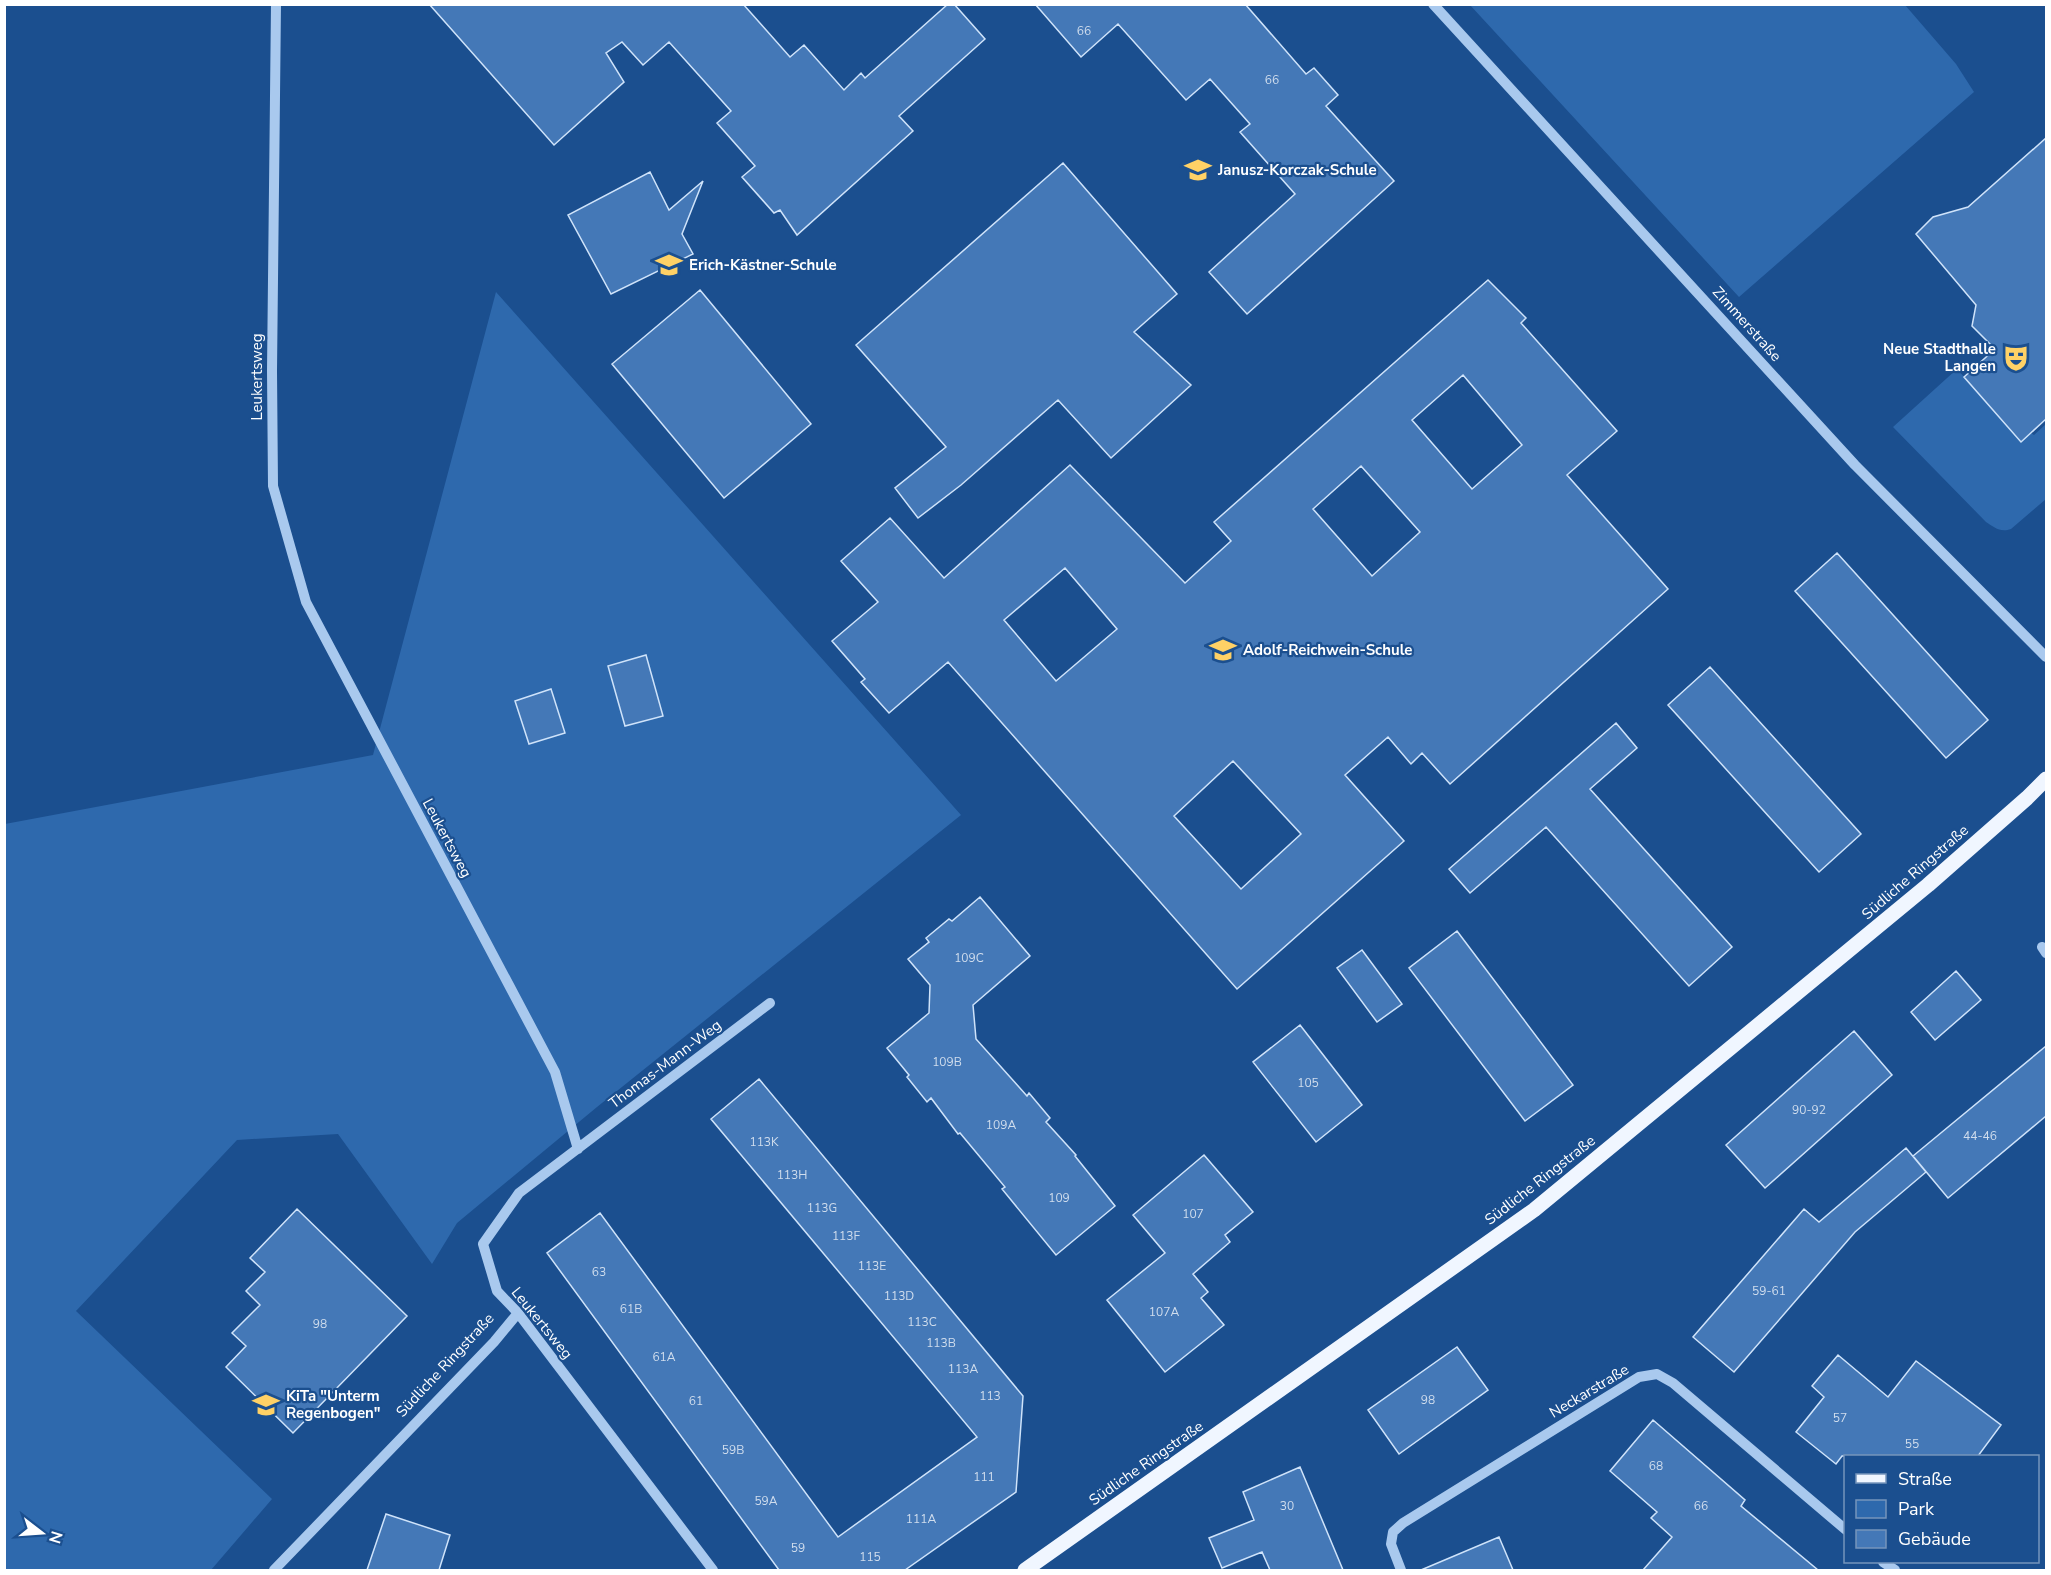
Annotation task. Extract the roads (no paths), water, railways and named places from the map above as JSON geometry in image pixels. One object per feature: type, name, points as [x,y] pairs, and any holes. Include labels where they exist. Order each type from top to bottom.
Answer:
[{"type":"main road","name":"Südliche Ringstraße","points":[[1026,1570],[1534,1210],[1928,885],[2046,779]]},
{"type":"street","name":"Leukertsweg","points":[[276,4],[273,486],[306,602],[555,1072],[578,1149],[519,1193],[483,1244],[496,1292],[518,1312],[713,1570]]},
{"type":"street","name":"Zimmerstraße","points":[[1433,4],[1855,465],[2046,657]]},
{"type":"street","name":"Thomas-Mann-Weg","points":[[578,1149],[770,1003]]},
{"type":"street","name":"Südliche Ringstraße","points":[[274,1570],[494,1342],[518,1312]]},
{"type":"street","name":"Neckarstraße","points":[[1401,1570],[1391,1544],[1393,1532],[1412,1517],[1639,1377],[1657,1374],[1673,1383],[1844,1529]]},
{"type":"place","name":"Janusz-Korczak-Schule","points":[[1198,170]]},
{"type":"place","name":"Erich-Kästner-Schule","points":[[669,265]]},
{"type":"place","name":"Neue Stadthalle Langen","points":[[2016,358]]},
{"type":"place","name":"Adolf-Reichwein-Schule","points":[[1223,650]]},
{"type":"place","name":"KiTa \"Unterm Regenbogen\"","points":[[266,1405]]}]
